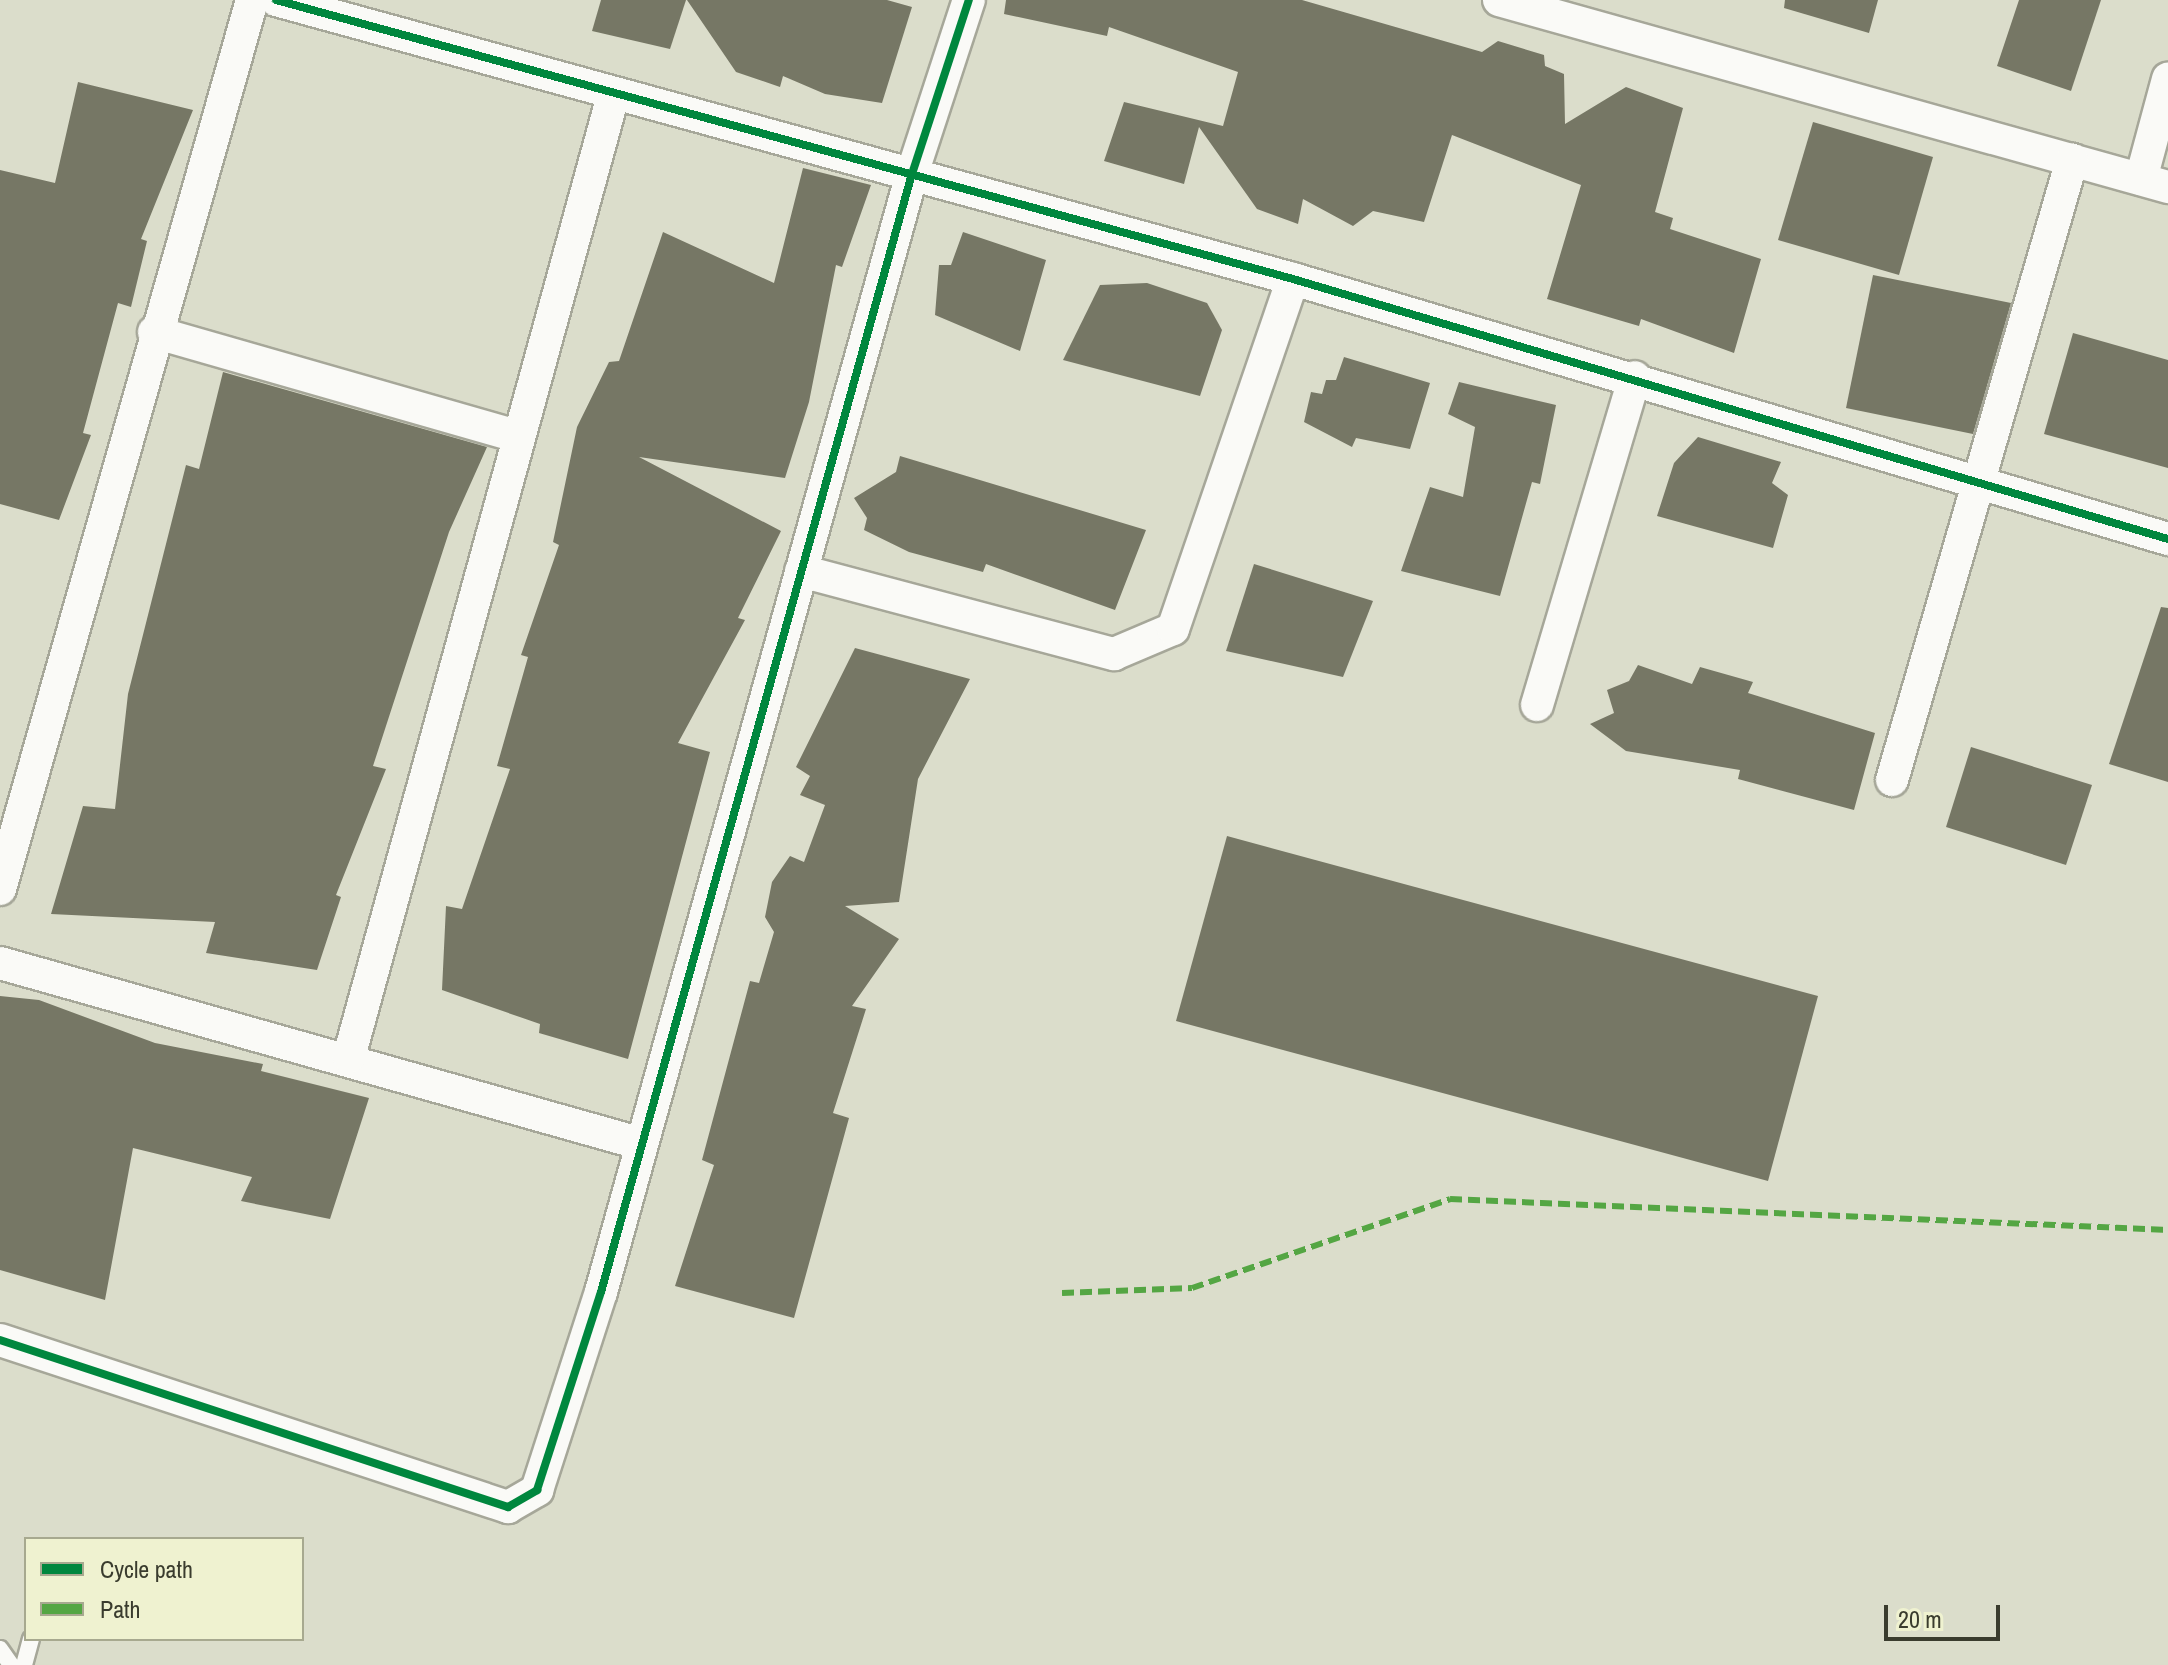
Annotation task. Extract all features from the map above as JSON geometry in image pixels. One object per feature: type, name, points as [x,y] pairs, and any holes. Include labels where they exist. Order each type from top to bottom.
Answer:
[{"type":"street","points":[[0,889],[154,332],[252,0]]},
{"type":"street","points":[[276,0],[613,96],[1293,279],[1635,377],[1982,485],[2168,539]]},
{"type":"street","points":[[0,1340],[517,1506],[537,1490],[642,1144],[911,177],[969,0]]},
{"type":"street","points":[[1499,0],[2155,183],[2168,79]]},
{"type":"street","points":[[349,1057],[517,436],[613,96]]},
{"type":"street","points":[[1892,780],[1982,485],[2072,160]]},
{"type":"street","points":[[801,571],[1114,654],[1173,629],[1293,279]]},
{"type":"street","points":[[154,332],[517,436]]},
{"type":"street","points":[[1537,705],[1635,377]]},
{"type":"street","points":[[0,963],[349,1057],[642,1144]]},
{"type":"lane","points":[[24,1665],[30,1641]]},
{"type":"lane","points":[[0,1649],[11,1665]]},
{"type":"building","points":[[601,0],[686,0],[670,49],[592,31]]},
{"type":"building","points":[[687,0],[887,0],[912,7],[882,103],[825,94],[783,76],[780,87],[736,72]]},
{"type":"building","points":[[1006,0],[1302,0],[1482,52],[1498,41],[1544,55],[1545,66],[1564,74],[1565,124],[1626,87],[1683,108],[1655,212],[1673,218],[1670,229],[1761,259],[1734,353],[1641,319],[1639,326],[1547,299],[1581,185],[1452,135],[1424,222],[1373,211],[1353,226],[1303,199],[1298,224],[1257,209],[1199,127],[1184,184],[1104,161],[1124,102],[1223,126],[1238,72],[1109,27],[1107,36],[1004,14]]},
{"type":"building","points":[[1785,0],[1878,0],[1869,33],[1784,8]]},
{"type":"building","points":[[2019,0],[2101,0],[2071,91],[1997,66]]},
{"type":"building","points":[[78,82],[193,110],[141,239],[147,241],[131,307],[118,303],[83,433],[91,435],[59,520],[0,504],[0,170],[55,183]]},
{"type":"building","points":[[1813,122],[1933,157],[1899,275],[1778,240]]},
{"type":"building","points":[[803,168],[871,185],[842,267],[836,265],[809,402],[785,478],[639,457],[781,531],[738,618],[745,620],[678,743],[710,752],[628,1059],[539,1033],[540,1024],[442,990],[446,906],[462,909],[510,769],[497,766],[528,657],[521,655],[559,545],[553,542],[577,427],[609,362],[619,361],[663,232],[774,283]]},
{"type":"building","points":[[963,232],[1046,260],[1020,351],[935,315],[939,265],[951,265]]},
{"type":"building","points":[[1873,275],[2011,303],[1973,434],[1846,408]]},
{"type":"building","points":[[1147,283],[1207,303],[1222,330],[1200,396],[1063,360],[1100,285]]},
{"type":"building","points":[[2073,333],[2168,360],[2168,468],[2044,434]]},
{"type":"building","points":[[1344,357],[1430,383],[1410,449],[1356,438],[1352,447],[1304,422],[1311,392],[1322,394],[1326,380],[1336,380]]},
{"type":"building","points":[[223,372],[487,447],[449,532],[373,766],[386,769],[336,895],[341,897],[317,970],[206,953],[215,922],[51,914],[83,806],[115,809],[128,694],[186,465],[199,469]]},
{"type":"building","points":[[1459,382],[1556,405],[1540,484],[1532,482],[1500,596],[1401,571],[1430,487],[1463,497],[1475,427],[1448,414]]},
{"type":"building","points":[[1698,437],[1781,462],[1772,483],[1788,495],[1773,548],[1657,516],[1674,463]]},
{"type":"building","points":[[900,456],[1146,530],[1115,610],[986,564],[983,572],[909,552],[864,530],[867,518],[854,498],[896,472]]},
{"type":"building","points":[[1254,564],[1373,601],[1343,677],[1226,651]]},
{"type":"building","points":[[2161,607],[2168,608],[2168,782],[2109,764]]},
{"type":"building","points":[[855,648],[970,679],[918,779],[899,902],[845,906],[899,939],[852,1006],[866,1009],[833,1113],[849,1118],[794,1318],[675,1286],[714,1165],[702,1160],[750,981],[759,983],[774,932],[765,917],[772,882],[790,856],[804,862],[825,805],[800,795],[810,776],[796,767]]},
{"type":"building","points":[[1638,665],[1692,684],[1700,667],[1753,682],[1748,693],[1875,733],[1854,810],[1738,779],[1740,770],[1626,751],[1590,724],[1614,713],[1607,690],[1629,681]]},
{"type":"building","points":[[1971,747],[2092,785],[2066,865],[1946,827]]},
{"type":"building","points":[[1227,836],[1818,996],[1768,1181],[1176,1021]]},
{"type":"building","points":[[0,996],[39,1000],[155,1043],[263,1064],[261,1071],[369,1098],[330,1219],[241,1201],[252,1177],[133,1148],[105,1300],[0,1270]]},
{"type":"marked path","points":[[1062,1293],[1192,1288],[1450,1199],[2168,1230]]},
{"type":"cycle path","points":[[276,0],[1293,279],[2168,539]]},
{"type":"cycle path","points":[[0,1340],[508,1507],[537,1490],[601,1292],[911,177],[969,0]]}]
